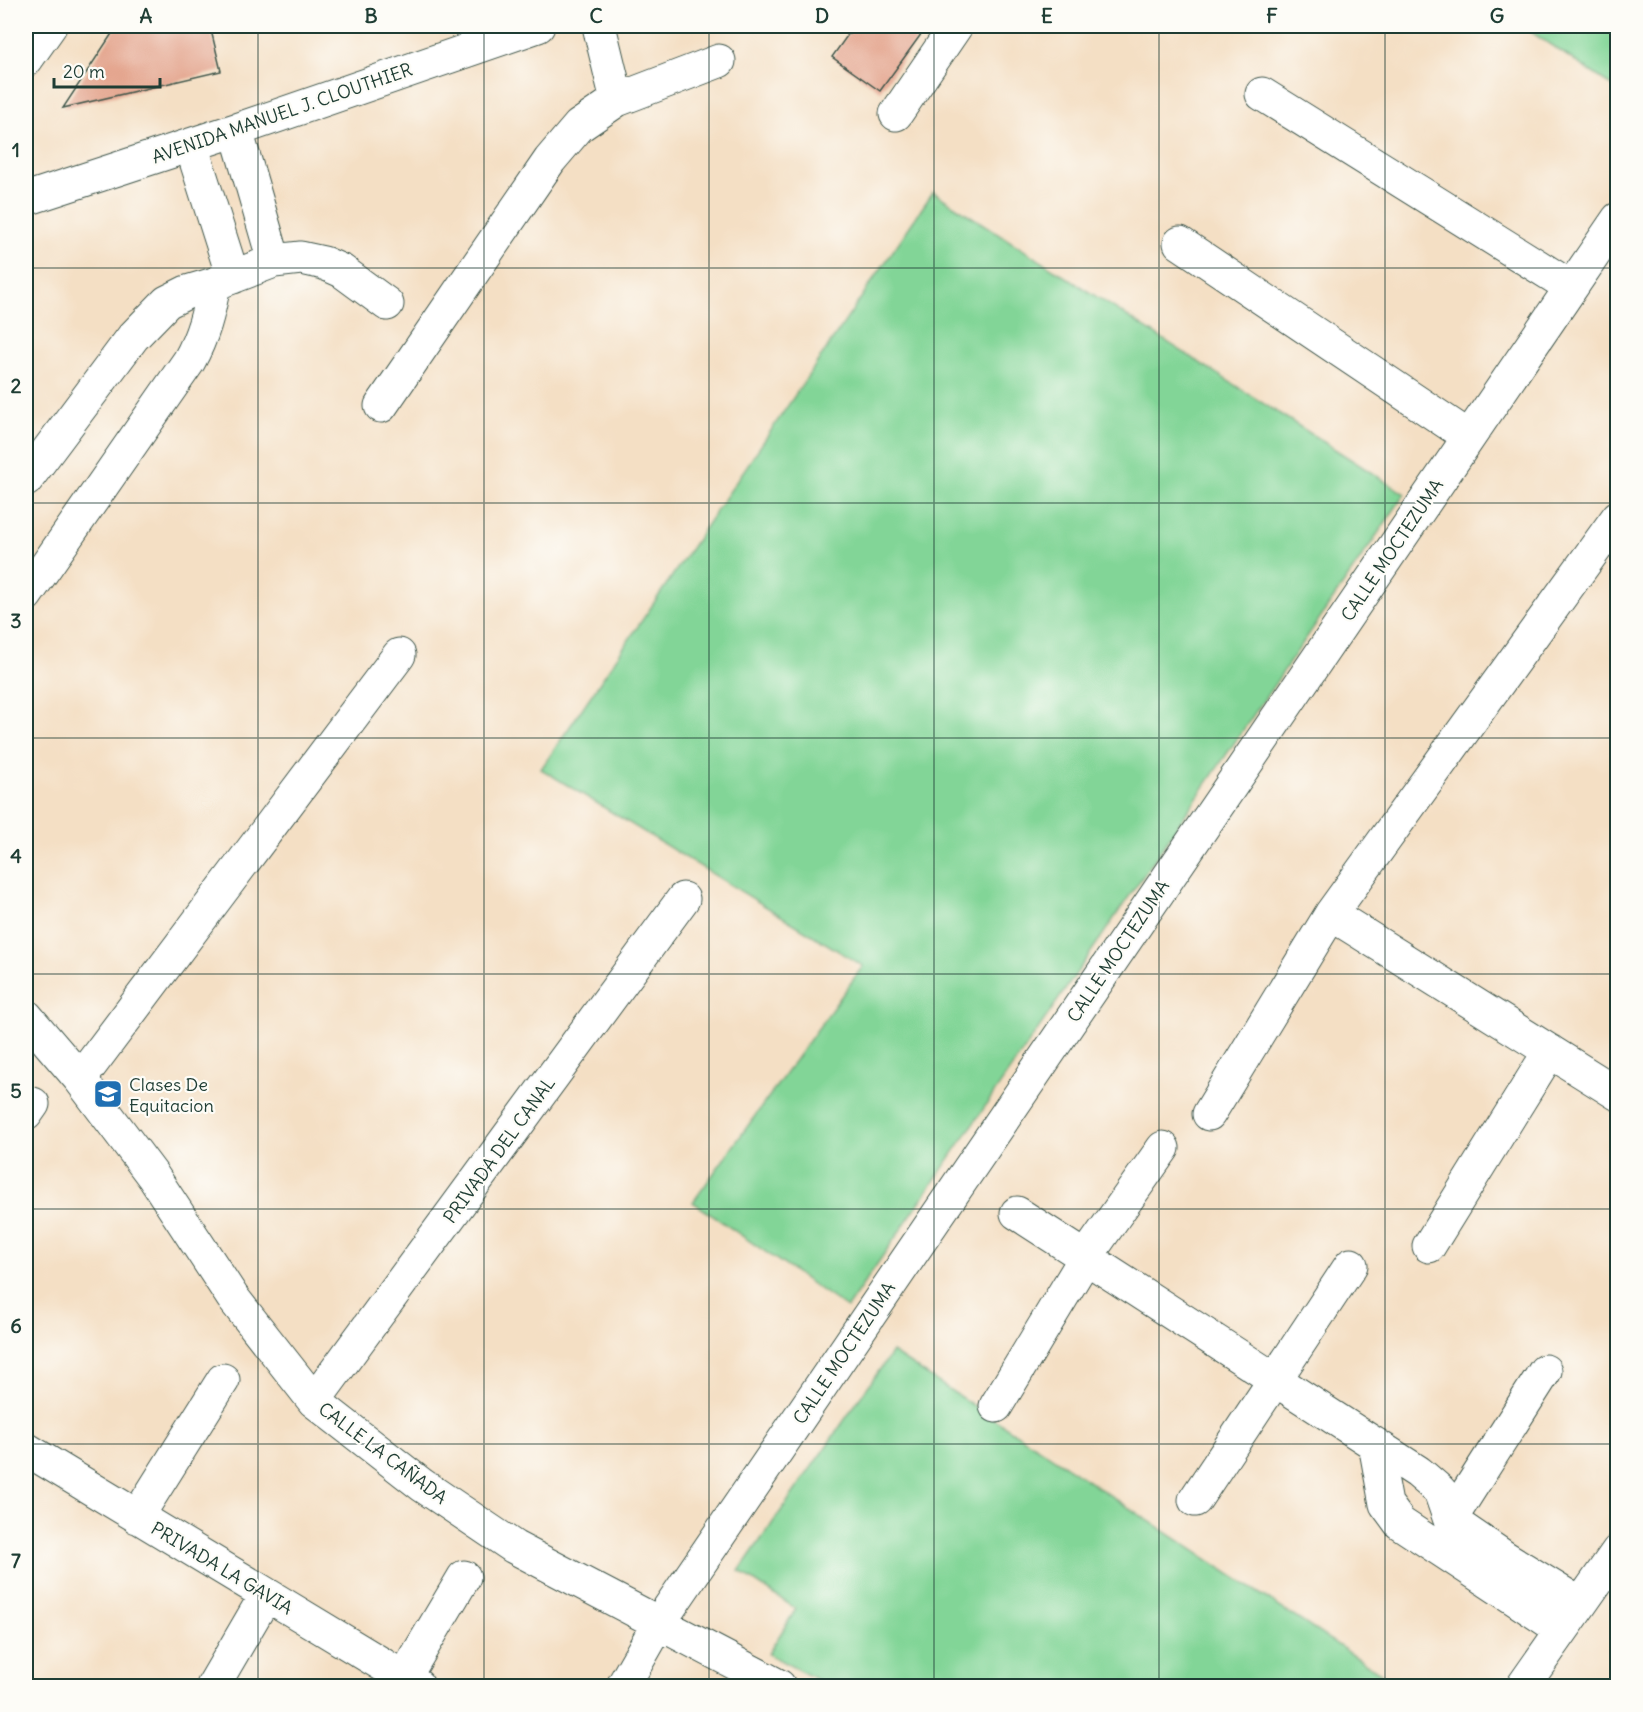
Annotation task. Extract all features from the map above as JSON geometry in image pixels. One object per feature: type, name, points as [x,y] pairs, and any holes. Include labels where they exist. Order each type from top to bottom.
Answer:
[{"type":"street","points":[[26,60],[50,26]]},
{"type":"street","name":"AVENIDA MANUEL J. CLOUTHIER","points":[[26,199],[236,130],[538,26]]},
{"type":"street","points":[[599,26],[617,99]]},
{"type":"street","points":[[896,114],[956,26]]},
{"type":"street","points":[[381,406],[550,160],[579,126],[617,99],[719,61]]},
{"type":"street","points":[[1262,94],[1571,288]]},
{"type":"street","points":[[236,130],[274,261]]},
{"type":"street","points":[[26,595],[189,361],[199,343],[224,280],[191,145]]},
{"type":"street","name":"CALLE MOCTEZUMA","points":[[623,1686],[659,1623],[1617,219]]},
{"type":"street","points":[[1180,243],[1469,436]]},
{"type":"street","points":[[26,480],[133,337],[167,303],[187,292],[274,261],[301,258],[324,263],[342,271],[387,304]]},
{"type":"street","points":[[1209,1114],[1331,914],[1617,517]]},
{"type":"street","points":[[80,1079],[399,656]]},
{"type":"street","name":"PRIVADA DEL CANAL","points":[[314,1401],[683,898]]},
{"type":"street","points":[[1331,914],[1617,1094]]},
{"type":"street","name":"CALLE LA CAÑADA","points":[[26,1016],[80,1079],[153,1176],[233,1298],[314,1401],[422,1485],[514,1547],[779,1686]]},
{"type":"street","points":[[1429,1246],[1550,1051]]},
{"type":"street","points":[[996,1406],[1086,1257],[1163,1148]]},
{"type":"street","points":[[1017,1213],[1418,1472],[1440,1491],[1450,1520],[1504,1557],[1571,1617]]},
{"type":"street","points":[[1195,1500],[1351,1265]]},
{"type":"street","points":[[1450,1520],[1545,1371]]},
{"type":"street","points":[[137,1517],[223,1380]]},
{"type":"street","points":[[1375,1444],[1386,1504],[1400,1523],[1571,1617]]},
{"type":"street","name":"PRIVADA LA GAVIA","points":[[26,1449],[411,1682]]},
{"type":"street","points":[[1523,1686],[1617,1551]]},
{"type":"street","points":[[411,1682],[464,1577]]},
{"type":"street","points":[[213,1686],[266,1595]]},
{"type":"green space","points":[[1522,26],[1617,26],[1617,89]]},
{"type":"green space","points":[[933,192],[1405,494],[847,1308],[693,1202],[863,966],[541,769]]},
{"type":"green space","points":[[892,1352],[1400,1686],[829,1686],[768,1654],[796,1609],[739,1571]]},
{"type":"building","points":[[117,26],[210,26],[221,71],[63,108]]},
{"type":"building","points":[[854,26],[927,26],[880,91],[832,57]]},
{"type":"place","name":"Clases De Equitacion","points":[[108,1094]]}]
